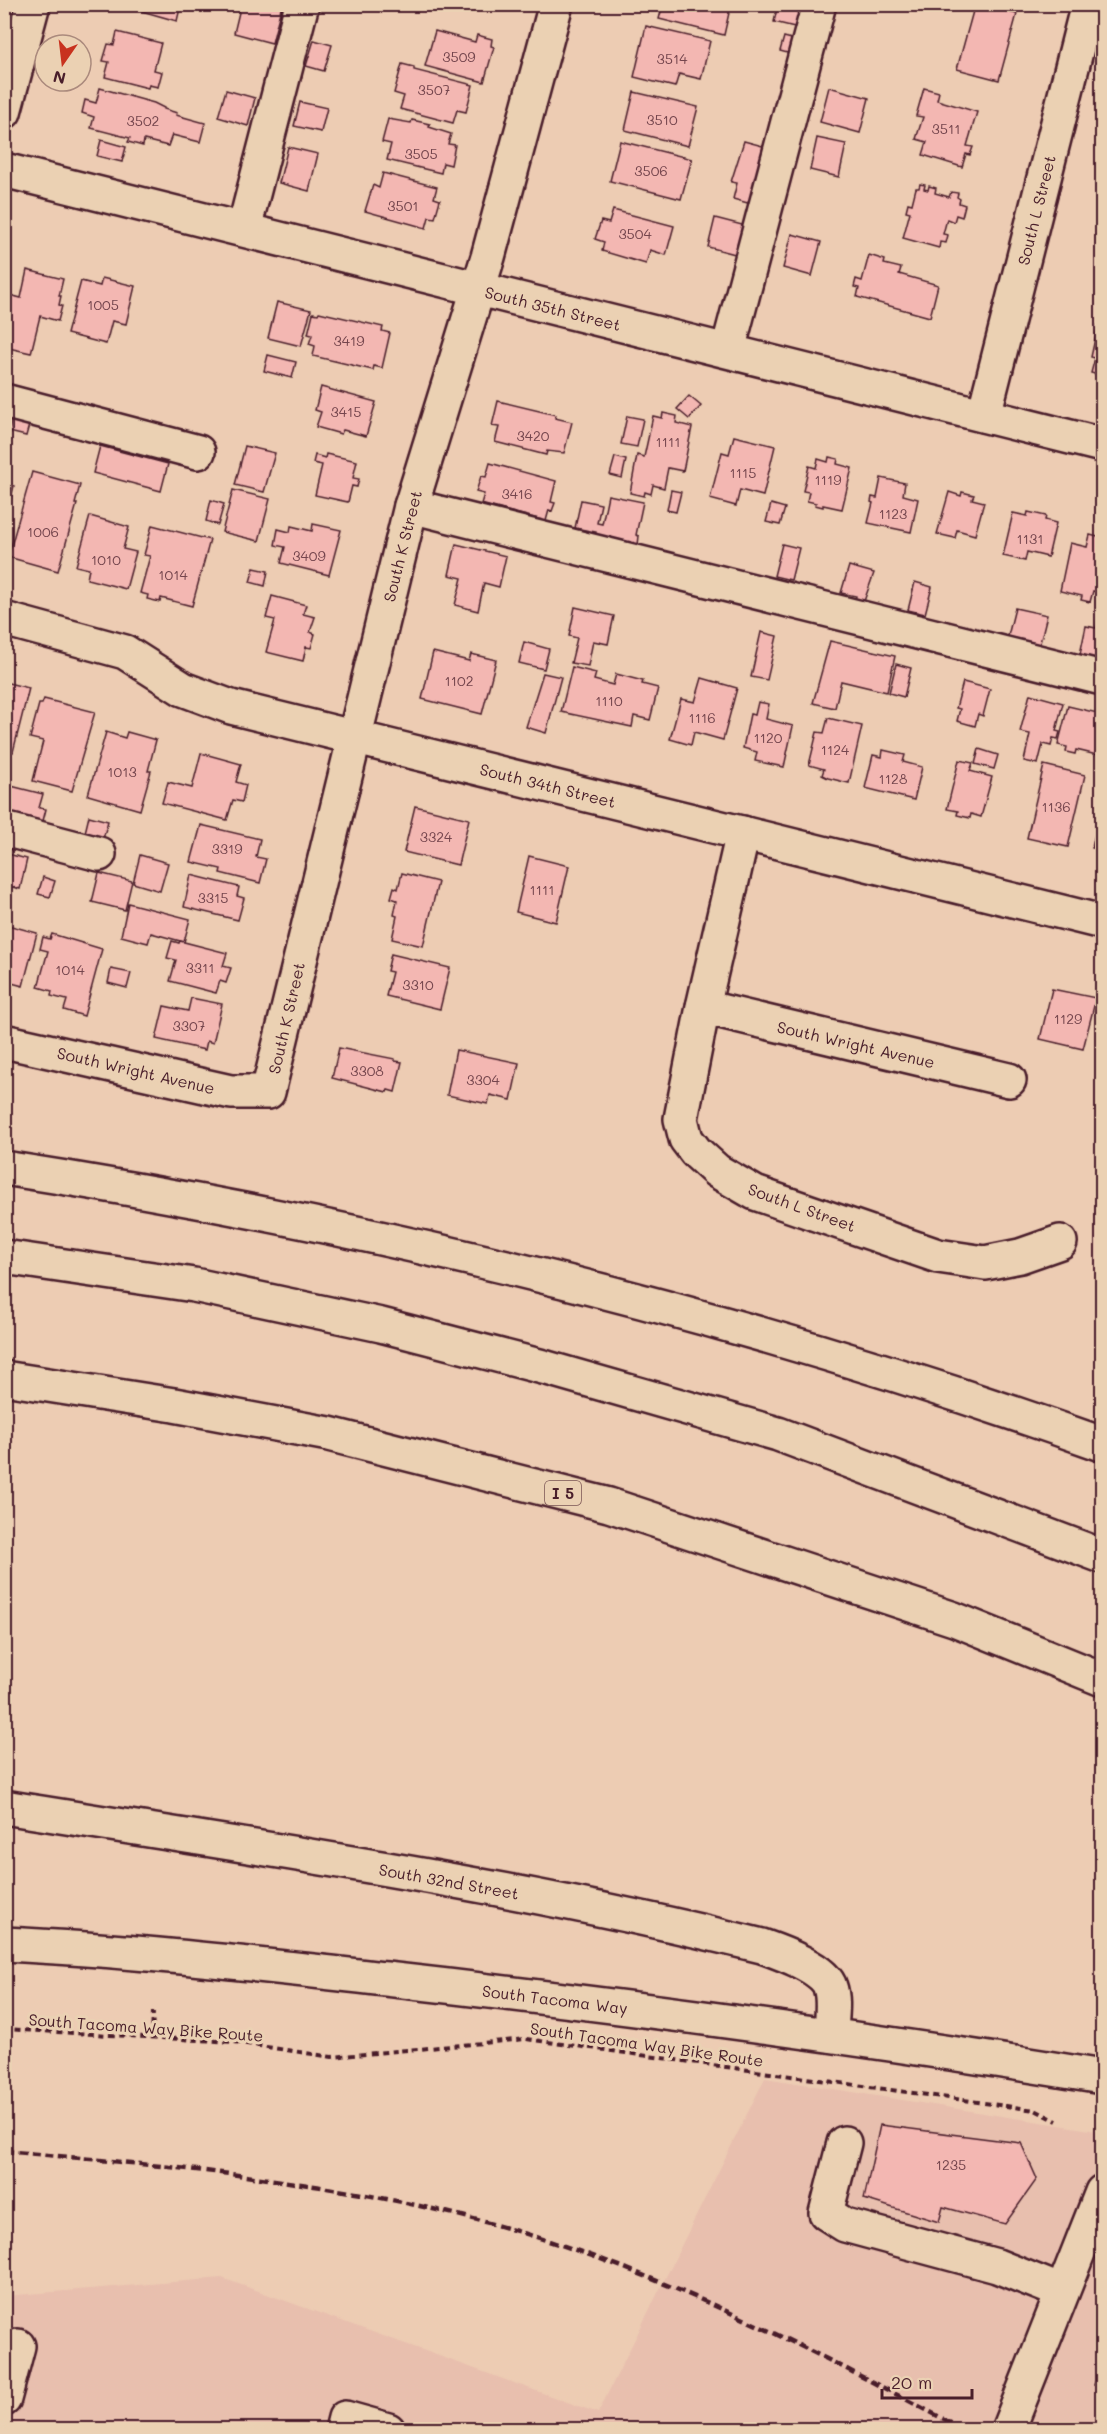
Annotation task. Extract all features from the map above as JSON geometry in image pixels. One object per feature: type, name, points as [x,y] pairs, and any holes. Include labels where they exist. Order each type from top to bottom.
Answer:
[{"type":"main road","points":[[4,112],[33,4]]},
{"type":"main road","points":[[244,229],[302,4]]},
{"type":"main road","name":"South K Street","points":[[268,1092],[411,506],[488,257],[556,4]]},
{"type":"main road","points":[[728,350],[819,4]]},
{"type":"main road","name":"South L Street","points":[[984,415],[1088,4]]},
{"type":"main road","name":"South 35th Street","points":[[4,170],[1102,445]]},
{"type":"main road","points":[[4,401],[198,452]]},
{"type":"main road","points":[[411,506],[1102,678]]},
{"type":"main road","name":"South 34th Street","points":[[4,619],[125,652],[183,689],[211,700],[354,738],[1102,922]]},
{"type":"main road","points":[[4,829],[99,854]]},
{"type":"main road","name":"South L Street","points":[[743,833],[703,1007],[681,1119],[686,1139],[696,1152],[717,1171],[755,1193],[938,1256],[985,1263],[1020,1256],[1060,1242]]},
{"type":"main road","name":"South Wright Avenue","points":[[703,1007],[1009,1080]]},
{"type":"main road","name":"South Wright Avenue","points":[[4,1041],[231,1092],[268,1092]]},
{"type":"main road","points":[[4,1168],[149,1191],[332,1227],[556,1279],[679,1310],[905,1376],[1102,1444]]},
{"type":"main road","points":[[4,1257],[194,1285],[381,1325],[547,1368],[778,1434],[1102,1556]]},
{"type":"main road","name":"I 5","points":[[4,1378],[174,1405],[329,1434],[609,1504],[954,1619],[1102,1679]]},
{"type":"main road","name":"South 32nd Street","points":[[4,1807],[354,1863],[507,1891],[762,1946],[798,1961],[823,1976],[829,1983],[832,1998],[831,2035]]},
{"type":"main road","name":"South Tacoma Way","points":[[4,1944],[213,1960],[486,1990],[831,2035],[1102,2077]]},
{"type":"main road","points":[[844,2143],[826,2213],[845,2225],[997,2266],[1062,2292]]},
{"type":"main road","points":[[1008,2430],[1102,2192]]},
{"type":"main road","points":[[4,2399],[18,2346]]},
{"type":"main road","points":[[342,2430],[345,2418],[388,2430]]},
{"type":"path","points":[[152,2037],[153,2012]]},
{"type":"path","name":"South Tacoma Way Bike Route","points":[[4,2029],[234,2042],[332,2058],[526,2039],[1035,2110],[1057,2121]]},
{"type":"shaded area","points":[[765,2078],[1102,2132],[1102,2429],[5,2430],[5,2296],[222,2278],[598,2413]]},
{"type":"building","points":[[117,4],[181,4],[177,21]]},
{"type":"building","points":[[241,4],[282,4],[272,43],[234,33]]},
{"type":"building","points":[[663,4],[731,4],[724,35],[659,19]]},
{"type":"building","points":[[778,4],[810,4],[803,29],[774,22]]},
{"type":"building","points":[[975,4],[1017,14],[999,80],[957,69]]},
{"type":"building","points":[[646,26],[710,41],[701,79],[679,74],[675,87],[634,77]]},
{"type":"building","points":[[435,31],[475,42],[477,35],[492,39],[491,46],[494,47],[484,82],[425,66]]},
{"type":"building","points":[[117,32],[161,43],[154,70],[162,72],[158,87],[149,85],[148,88],[105,77],[109,62],[103,61],[108,44],[114,45]]},
{"type":"building","points":[[784,37],[799,41],[795,55],[780,51]]},
{"type":"building","points":[[314,40],[332,45],[324,71],[306,66]]},
{"type":"building","points":[[402,64],[414,67],[414,70],[473,85],[466,112],[457,110],[453,123],[400,109],[404,96],[394,93]]},
{"type":"building","points":[[829,87],[869,98],[860,133],[820,122]]},
{"type":"building","points":[[100,88],[154,103],[177,113],[176,115],[205,123],[200,142],[172,135],[168,146],[144,140],[143,146],[128,142],[130,138],[91,128],[94,117],[82,113],[85,100],[96,103]]},
{"type":"building","points":[[924,88],[939,92],[937,100],[977,112],[967,146],[973,147],[970,155],[966,154],[962,167],[923,155],[927,142],[916,139],[923,117],[916,116]]},
{"type":"building","points":[[226,90],[255,98],[248,126],[218,117]]},
{"type":"building","points":[[634,92],[698,107],[688,146],[625,130]]},
{"type":"building","points":[[300,102],[327,108],[321,132],[294,126]]},
{"type":"building","points":[[388,119],[411,123],[412,120],[430,124],[429,127],[451,134],[448,144],[455,145],[451,165],[443,163],[441,173],[387,160],[391,144],[382,142]]},
{"type":"building","points":[[817,138],[846,144],[839,177],[810,170]]},
{"type":"building","points":[[101,140],[126,147],[122,162],[97,156]]},
{"type":"building","points":[[620,141],[692,159],[681,199],[610,181]]},
{"type":"building","points":[[744,141],[770,148],[755,205],[733,199],[737,183],[731,182]]},
{"type":"building","points":[[288,147],[318,154],[309,191],[279,183]]},
{"type":"building","points":[[383,173],[437,187],[434,198],[440,200],[435,218],[429,217],[426,228],[365,211],[373,185],[379,188]]},
{"type":"building","points":[[920,184],[925,185],[924,189],[928,190],[929,186],[936,188],[935,193],[949,197],[951,192],[958,193],[959,203],[965,205],[962,217],[956,215],[954,222],[947,219],[943,234],[948,235],[946,243],[940,242],[939,248],[903,238],[910,212],[906,211],[908,203],[912,204],[916,188],[919,188]]},
{"type":"building","points":[[613,210],[674,226],[666,255],[650,250],[646,264],[602,251],[604,242],[595,239],[601,221],[609,223]]},
{"type":"building","points":[[715,218],[746,226],[739,255],[708,247]]},
{"type":"building","points":[[792,234],[821,242],[812,276],[783,268]]},
{"type":"building","points":[[869,255],[885,260],[884,264],[901,268],[899,274],[938,285],[930,317],[857,297],[859,288],[854,287],[856,279],[862,281]]},
{"type":"building","points":[[27,270],[63,279],[59,296],[61,296],[59,305],[62,306],[58,321],[40,316],[31,353],[4,347],[6,294],[21,298]]},
{"type":"building","points":[[102,278],[135,286],[126,324],[112,321],[106,344],[67,334],[81,281],[100,286]]},
{"type":"building","points":[[277,302],[311,310],[301,346],[268,338]]},
{"type":"building","points":[[319,312],[383,327],[382,331],[390,333],[382,368],[374,366],[373,370],[313,356],[315,346],[309,344],[312,335],[308,334],[313,313],[318,314]]},
{"type":"building","points":[[1098,325],[1102,326],[1102,376],[1091,373],[1095,358],[1091,357]]},
{"type":"building","points":[[268,355],[296,362],[292,378],[264,371]]},
{"type":"building","points":[[321,387],[376,402],[366,436],[343,430],[341,434],[316,427],[321,412],[315,410]]},
{"type":"building","points":[[689,396],[701,406],[689,419],[677,409]]},
{"type":"building","points":[[498,401],[556,415],[555,418],[572,422],[564,453],[547,451],[546,455],[495,442],[499,427],[492,426]]},
{"type":"building","points":[[663,413],[677,416],[676,423],[692,427],[683,471],[668,468],[664,488],[653,485],[651,494],[645,492],[644,496],[630,493],[637,455],[644,457],[653,416],[662,418]]},
{"type":"building","points":[[627,416],[643,419],[637,447],[621,444]]},
{"type":"building","points":[[11,421],[29,425],[26,436],[9,432]]},
{"type":"building","points":[[734,436],[775,446],[763,496],[740,490],[736,506],[710,499],[722,452],[729,454]]},
{"type":"building","points":[[100,446],[168,464],[161,491],[93,473]]},
{"type":"building","points":[[245,446],[275,453],[264,492],[235,485]]},
{"type":"building","points":[[326,454],[357,461],[353,478],[359,479],[357,487],[352,486],[348,502],[315,495],[322,465],[313,463],[315,455],[325,458]]},
{"type":"building","points":[[615,457],[626,460],[622,478],[610,475]]},
{"type":"building","points":[[829,457],[838,459],[837,464],[852,468],[842,509],[815,505],[816,503],[807,501],[809,492],[803,491],[809,466],[816,468],[818,459],[828,462]]},
{"type":"building","points":[[490,463],[556,481],[551,502],[555,503],[552,511],[549,510],[546,521],[481,504],[484,494],[476,492],[481,476],[486,477]]},
{"type":"building","points":[[32,472],[80,485],[75,504],[77,504],[58,571],[8,557]]},
{"type":"building","points":[[881,478],[905,483],[903,495],[918,499],[911,532],[868,523],[873,503],[871,502],[872,497],[877,498]]},
{"type":"building","points":[[4,483],[14,486],[5,520],[4,520]]},
{"type":"building","points":[[233,490],[270,499],[259,541],[222,532]]},
{"type":"building","points":[[671,490],[681,492],[676,512],[667,510]]},
{"type":"building","points":[[949,492],[961,496],[962,492],[974,495],[972,499],[984,502],[975,535],[957,530],[955,538],[937,534]]},
{"type":"building","points":[[608,495],[643,502],[636,535],[639,536],[638,545],[593,545],[596,532],[575,528],[581,500],[601,504],[597,523],[602,524]]},
{"type":"building","points":[[211,500],[224,504],[218,525],[206,521]]},
{"type":"building","points":[[771,504],[785,508],[780,525],[766,522]]},
{"type":"building","points":[[1028,512],[1046,516],[1045,520],[1056,523],[1048,557],[1027,552],[1025,561],[1003,556],[1013,513],[1027,516]]},
{"type":"building","points":[[90,516],[129,527],[123,549],[136,552],[126,589],[87,579],[89,569],[76,566]]},
{"type":"building","points":[[313,524],[341,530],[329,575],[281,563],[285,547],[275,545],[278,529],[290,532],[291,526],[312,531]]},
{"type":"building","points":[[152,525],[210,540],[192,606],[161,598],[160,602],[147,599],[148,595],[140,593],[150,556],[144,555]]},
{"type":"building","points":[[1090,535],[1102,538],[1102,593],[1093,591],[1090,602],[1081,600],[1082,596],[1060,591],[1070,543],[1087,547]]},
{"type":"building","points":[[456,544],[506,556],[499,587],[484,583],[478,611],[455,605],[462,578],[449,575]]},
{"type":"building","points":[[782,544],[799,548],[791,580],[774,576]]},
{"type":"building","points":[[849,566],[874,573],[863,604],[855,601],[856,596],[841,593]]},
{"type":"building","points":[[254,568],[268,571],[265,586],[250,582]]},
{"type":"building","points":[[915,582],[932,587],[925,614],[908,610]]},
{"type":"building","points":[[272,596],[306,605],[303,614],[315,617],[310,632],[315,634],[311,648],[306,647],[303,661],[266,652],[275,620],[266,618]]},
{"type":"building","points":[[575,607],[614,616],[608,644],[593,641],[588,666],[571,663],[577,638],[569,636]]},
{"type":"building","points":[[1015,608],[1047,615],[1038,651],[1006,644]]},
{"type":"building","points":[[1099,614],[1102,615],[1102,670],[1078,664],[1086,626],[1096,628]]},
{"type":"building","points":[[761,632],[777,636],[767,680],[751,677]]},
{"type":"building","points":[[830,641],[895,656],[887,692],[841,681],[835,708],[813,703]]},
{"type":"building","points":[[524,642],[549,649],[544,669],[519,663]]},
{"type":"building","points":[[433,652],[469,661],[471,654],[496,660],[482,714],[422,699]]},
{"type":"building","points":[[896,664],[911,668],[904,697],[889,693]]},
{"type":"building","points":[[572,667],[596,673],[594,680],[613,685],[616,674],[643,681],[642,684],[658,688],[650,720],[634,716],[632,727],[561,712]]},
{"type":"building","points":[[543,673],[561,677],[546,733],[526,727]]},
{"type":"building","points":[[702,678],[737,688],[723,740],[694,732],[691,745],[670,739],[681,699],[695,702]]},
{"type":"building","points":[[4,682],[29,688],[13,752],[4,749]]},
{"type":"building","points":[[963,682],[990,689],[983,716],[978,714],[975,726],[957,721],[960,709],[956,708]]},
{"type":"building","points":[[1030,694],[1063,703],[1056,731],[1060,732],[1058,739],[1053,738],[1051,746],[1043,744],[1038,764],[1024,761],[1030,734],[1020,732]]},
{"type":"building","points":[[44,699],[95,712],[72,791],[33,781],[43,741],[30,738],[39,704],[42,704]]},
{"type":"building","points":[[758,702],[769,704],[766,719],[793,726],[784,767],[755,761],[757,752],[743,748],[750,714],[755,715]]},
{"type":"building","points":[[1068,706],[1102,714],[1102,732],[1097,755],[1076,750],[1075,754],[1066,752],[1067,747],[1058,745]]},
{"type":"building","points":[[828,718],[862,726],[849,783],[828,778],[822,775],[824,769],[809,765],[817,732],[824,733]]},
{"type":"building","points":[[106,732],[125,738],[127,732],[156,740],[148,771],[151,771],[140,810],[88,795]]},
{"type":"building","points":[[979,749],[998,755],[994,769],[975,764]]},
{"type":"building","points":[[883,750],[905,755],[903,762],[922,767],[914,800],[865,788],[873,755],[882,757]]},
{"type":"building","points":[[201,753],[241,764],[236,782],[246,785],[242,802],[233,800],[227,820],[162,803],[168,782],[192,788]]},
{"type":"building","points":[[959,760],[973,763],[970,771],[992,777],[981,817],[971,814],[970,818],[957,815],[958,811],[947,809]]},
{"type":"building","points":[[1044,765],[1085,775],[1068,847],[1027,838]]},
{"type":"building","points":[[11,786],[43,794],[39,808],[46,809],[43,821],[15,814],[13,822],[4,820],[4,811]]},
{"type":"building","points":[[1102,802],[1102,850],[1092,848]]},
{"type":"building","points":[[415,806],[469,819],[458,865],[404,852]]},
{"type":"building","points":[[89,816],[108,821],[101,846],[83,841]]},
{"type":"building","points":[[201,825],[260,839],[256,857],[266,859],[260,883],[220,873],[221,869],[191,862]]},
{"type":"building","points":[[4,853],[27,859],[20,889],[4,885]]},
{"type":"building","points":[[140,855],[168,863],[160,891],[133,883]]},
{"type":"building","points":[[529,856],[569,866],[556,922],[516,912]]},
{"type":"building","points":[[99,873],[132,881],[125,910],[92,902]]},
{"type":"building","points":[[402,873],[438,882],[423,946],[392,939],[397,916],[394,915],[397,900],[391,898],[394,887],[398,889]]},
{"type":"building","points":[[191,875],[239,887],[237,896],[244,898],[238,920],[184,907]]},
{"type":"building","points":[[43,877],[55,881],[50,897],[38,894]]},
{"type":"building","points":[[128,903],[190,919],[184,942],[151,933],[148,943],[121,936]]},
{"type":"building","points":[[4,924],[37,933],[23,986],[4,981]]},
{"type":"building","points":[[52,934],[102,949],[84,1016],[64,1010],[67,1000],[51,996],[52,991],[38,987],[48,951],[40,949],[43,937],[50,939]]},
{"type":"building","points":[[172,941],[227,953],[223,966],[231,968],[226,983],[220,981],[216,993],[170,981],[176,960],[167,958]]},
{"type":"building","points":[[391,954],[450,968],[440,1009],[386,996],[392,972],[387,971]]},
{"type":"building","points":[[111,969],[131,973],[127,988],[108,983]]},
{"type":"building","points":[[1052,989],[1096,998],[1083,1049],[1040,1039]]},
{"type":"building","points":[[191,998],[222,1004],[213,1043],[207,1041],[205,1050],[156,1039],[164,1006],[188,1011]]},
{"type":"building","points":[[339,1048],[402,1062],[395,1092],[332,1078]]},
{"type":"building","points":[[456,1050],[519,1063],[511,1100],[490,1095],[488,1104],[447,1095]]},
{"type":"building","points":[[880,2125],[1021,2143],[1037,2179],[1005,2224],[943,2207],[939,2222],[864,2199]]},
{"type":"building","points":[[1102,2363],[1102,2388],[1094,2385]]},
{"type":"railway","points":[[4,2151],[185,2169],[304,2184],[363,2194],[481,2221],[607,2261],[729,2312],[965,2430]]}]
